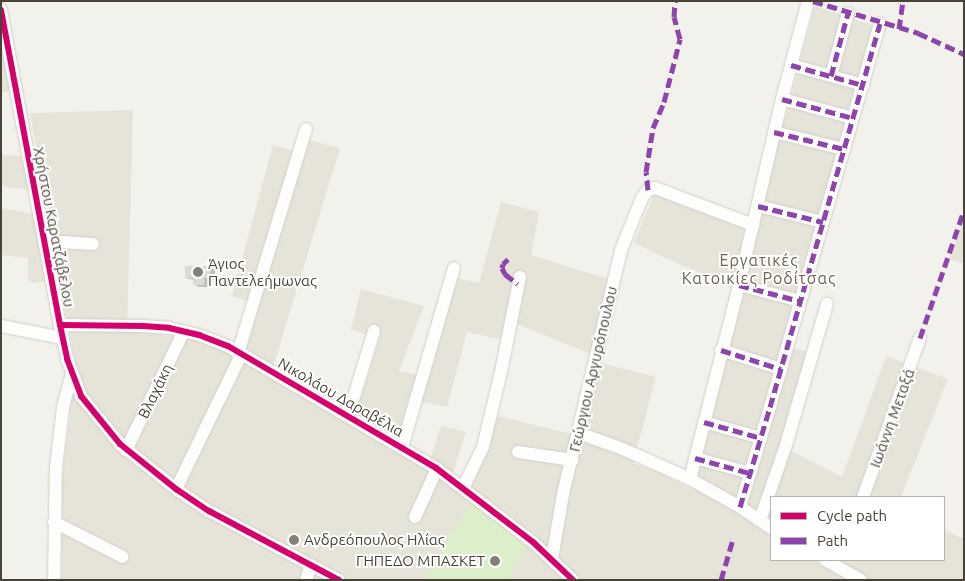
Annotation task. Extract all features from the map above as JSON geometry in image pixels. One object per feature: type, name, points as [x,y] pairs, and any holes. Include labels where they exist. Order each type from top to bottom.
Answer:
[{"type":"street","points":[[690,479],[754,225],[782,99],[808,1]]},
{"type":"street","name":"Χρήστου Καρατζάβελου","points":[[1,10],[60,325],[72,374],[81,396],[126,450],[176,489],[209,510],[339,580]]},
{"type":"street","points":[[831,76],[848,13]]},
{"type":"street","points":[[740,507],[782,369],[880,23]]},
{"type":"street","points":[[791,65],[863,85]]},
{"type":"street","points":[[782,99],[853,118]]},
{"type":"street","points":[[176,489],[240,354],[306,129]]},
{"type":"street","points":[[774,132],[844,150]]},
{"type":"street","name":"Γεώργιου Αργυρόπουλου","points":[[552,559],[563,494],[621,250],[642,198],[648,190],[655,188],[754,225]]},
{"type":"street","points":[[758,206],[823,222]]},
{"type":"street","points":[[45,240],[94,244]]},
{"type":"street","points":[[402,447],[454,268]]},
{"type":"street","points":[[463,488],[483,447],[502,367],[520,277]]},
{"type":"street","points":[[739,285],[800,301]]},
{"type":"street","points":[[760,520],[786,445],[827,304]]},
{"type":"street","name":"Νικολάου Δαραβέλια","points":[[60,325],[142,326],[184,331],[214,340],[402,447],[437,469],[552,559],[573,580]]},
{"type":"street","points":[[1,326],[63,338]]},
{"type":"street","name":"Βλαχάκη","points":[[126,450],[184,331]]},
{"type":"street","points":[[348,416],[374,331]]},
{"type":"street","name":"Ιωάννη Μεταξά","points":[[863,496],[920,338]]},
{"type":"street","points":[[721,350],[782,369]]},
{"type":"street","points":[[54,580],[54,522],[60,431],[67,388],[72,374]]},
{"type":"street","points":[[704,422],[760,438]]},
{"type":"street","points":[[579,433],[623,449],[690,479],[740,507],[770,527]]},
{"type":"street","points":[[518,452],[572,460]]},
{"type":"street","points":[[695,458],[750,473]]},
{"type":"street","points":[[415,517],[437,469]]},
{"type":"street","points":[[54,522],[123,557]]},
{"type":"street","points":[[838,563],[861,580]]},
{"type":"street","points":[[306,580],[311,565]]},
{"type":"shaded area","points":[[815,6],[880,28],[789,347],[812,353],[782,446],[842,477],[886,356],[948,379],[901,496],[770,496],[770,561],[945,561],[945,530],[964,539],[964,580],[62,580],[62,478],[76,367],[30,113],[133,110],[127,331],[203,340],[242,360],[259,305],[232,296],[273,145],[304,154],[308,140],[340,148],[271,374],[352,423],[380,339],[351,329],[361,289],[424,306],[399,371],[429,377],[456,278],[479,283],[501,202],[539,212],[531,255],[611,280],[593,355],[512,322],[508,341],[467,332],[447,407],[417,401],[401,453],[427,468],[441,426],[466,432],[450,482],[469,494],[498,416],[575,435],[573,443],[582,445],[601,363],[656,377],[633,463],[660,473],[693,490],[741,293],[634,243],[655,192],[755,231]]},
{"type":"shaded area","points":[[1,43],[11,91],[1,92]]},
{"type":"shaded area","points":[[1,155],[24,156],[30,190],[1,186]]},
{"type":"shaded area","points":[[1,208],[34,214],[47,281],[32,283],[28,280],[28,258],[1,255]]},
{"type":"shaded area","points":[[964,217],[964,264],[950,259]]},
{"type":"green space","points":[[471,503],[526,546],[508,580],[423,580]]},
{"type":"building","name":"Άγιος Παντελεήμωνας","points":[[185,266],[210,266],[210,278],[204,278],[204,285],[193,285],[193,278],[185,278]]},
{"type":"marked path","points":[[648,190],[646,172],[653,128],[664,102],[680,39],[674,17],[675,1]]},
{"type":"marked path","points":[[813,1],[918,33],[964,54]]},
{"type":"marked path","points":[[899,29],[903,1]]},
{"type":"marked path","points":[[831,76],[848,13]]},
{"type":"marked path","points":[[740,507],[880,23]]},
{"type":"marked path","points":[[791,65],[863,85]]},
{"type":"marked path","points":[[782,99],[853,118]]},
{"type":"marked path","points":[[774,132],[844,149]]},
{"type":"marked path","points":[[758,206],[823,222]]},
{"type":"marked path","points":[[920,338],[964,210]]},
{"type":"marked path","points":[[508,259],[502,268],[505,274],[518,284]]},
{"type":"marked path","points":[[739,285],[800,301]]},
{"type":"marked path","points":[[721,350],[781,369]]},
{"type":"marked path","points":[[704,422],[761,438]]},
{"type":"marked path","points":[[695,458],[750,473]]},
{"type":"marked path","points":[[721,580],[733,539]]},
{"type":"cycle path","points":[[1,10],[67,359],[81,396],[120,444],[176,489],[209,511],[339,580]]},
{"type":"cycle path","points":[[60,325],[169,328],[199,335],[228,346],[436,468],[534,543],[573,580]]},
{"type":"place","name":"Άγιος Παντελεήμωνας","points":[[198,272]]},
{"type":"place","name":"Ανδρεόπουλος Ηλίας","points":[[294,540]]},
{"type":"place","name":"ΓΗΠΕΔΟ ΜΠΑΣΚΕΤ","points":[[495,561]]},
{"type":"district","name":"Εργατικές Κατοικίες Ροδίτσας","points":[[759,269]]}]
